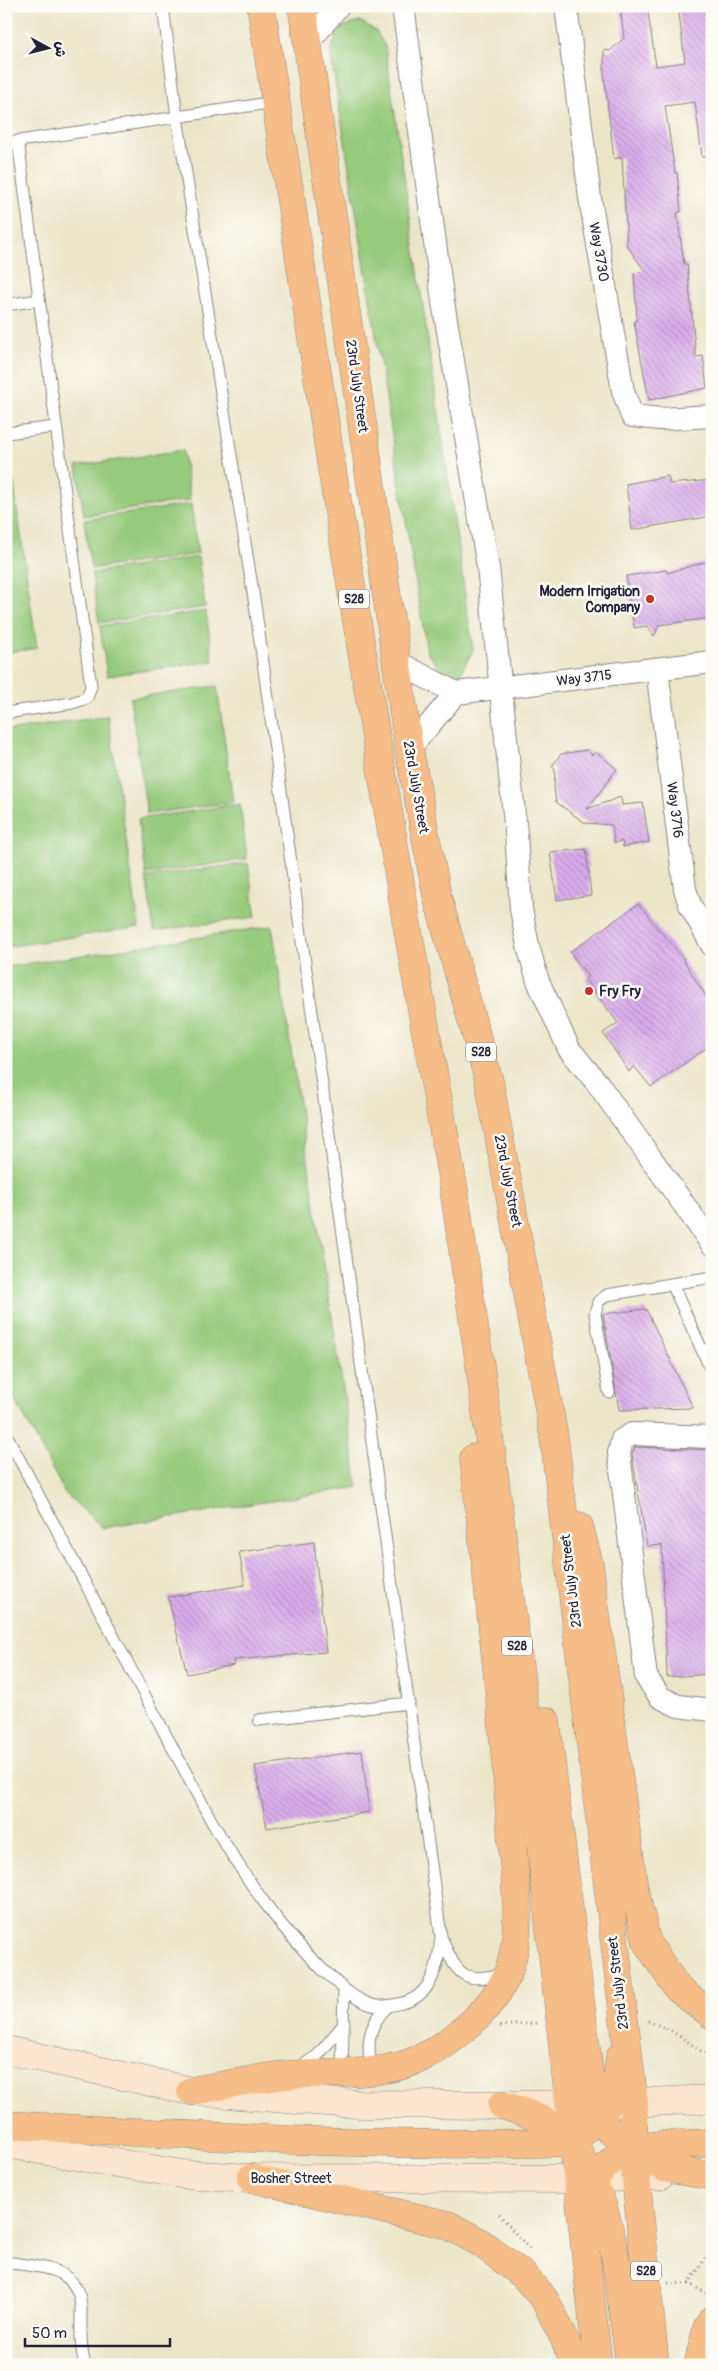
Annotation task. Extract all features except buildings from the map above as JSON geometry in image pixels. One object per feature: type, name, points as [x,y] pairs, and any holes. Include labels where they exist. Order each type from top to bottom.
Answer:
[{"type":"main road","name":"S28","points":[[261,6],[333,476],[407,925],[454,1190],[480,1366],[526,1718],[572,2142],[586,2179]]},
{"type":"main road","name":"23rd July Street","points":[[302,6],[409,749],[437,896],[489,1081],[554,1437],[623,2028],[609,2107],[634,2149],[655,2365]]},
{"type":"main road","points":[[191,2091],[283,2076],[395,2068],[419,2059],[447,2044],[483,2012],[508,1972],[516,1944],[516,1904],[508,1786],[470,1424],[454,1190]]},
{"type":"main road","points":[[454,1190],[500,1420],[530,1598],[591,2089],[609,2107],[608,2130],[650,2161],[664,2168],[712,2176]]},
{"type":"main road","points":[[554,1437],[589,1564],[634,1888],[646,1943],[678,1989],[712,2015]]},
{"type":"main road","points":[[6,2050],[191,2091],[358,2104],[568,2104],[609,2107],[712,2099]]},
{"type":"main road","points":[[502,2105],[534,2116],[552,2126],[572,2142]]},
{"type":"main road","points":[[6,2125],[280,2140],[507,2144],[572,2142],[609,2107]]},
{"type":"main road","points":[[586,2179],[634,2149],[712,2143]]},
{"type":"main road","name":"Bosher Street","points":[[6,2144],[181,2174],[252,2178],[586,2179],[637,2176],[712,2176]]},
{"type":"main road","points":[[252,2178],[448,2226],[481,2243],[523,2275],[545,2300],[566,2342],[574,2365]]},
{"type":"main road","points":[[586,2179],[587,2193],[582,2218],[598,2365]]},
{"type":"main road","points":[[586,2179],[605,2208],[613,2245],[630,2365]]},
{"type":"main road","points":[[698,2365],[707,2328],[712,2320]]},
{"type":"street","points":[[308,43],[338,6]]},
{"type":"street","points":[[403,6],[443,302],[488,567],[516,832],[520,909],[528,946],[538,981],[569,1049],[598,1084],[712,1244]]},
{"type":"street","name":"Way 3730","points":[[566,6],[590,198],[623,391],[632,416],[660,419],[712,416]]},
{"type":"street","points":[[397,662],[456,693],[409,749]]},
{"type":"street","name":"Way 3715","points":[[456,693],[712,662]]},
{"type":"street","name":"Way 3716","points":[[657,669],[685,888],[690,905],[711,942]]},
{"type":"street","points":[[712,1437],[632,1434],[622,1440],[619,1453],[646,1677],[660,1697],[678,1706],[712,1710]]},
{"type":"lane","points":[[163,6],[177,116],[255,605],[441,1936],[451,1960],[458,1970],[469,1977],[481,1979],[508,1972]]},
{"type":"lane","points":[[6,143],[275,102]]},
{"type":"lane","points":[[6,713],[79,701],[87,698],[90,686],[18,141]]},
{"type":"lane","points":[[6,305],[39,300]]},
{"type":"lane","points":[[6,433],[56,427]]},
{"type":"lane","points":[[609,1392],[595,1314],[598,1302],[607,1295],[712,1276]]},
{"type":"lane","points":[[672,1284],[712,1372]]},
{"type":"lane","points":[[6,1434],[212,1822],[243,1875],[289,1935],[344,1990],[358,2000],[374,2006],[388,2006],[410,2001],[425,1990],[435,1974],[441,1936]]},
{"type":"lane","points":[[259,1720],[409,1703]]},
{"type":"lane","points":[[342,2072],[344,1990]]},
{"type":"lane","points":[[372,2070],[368,2046],[369,2034],[373,2023],[388,2006]]},
{"type":"lane","points":[[283,2076],[301,2067],[318,2055],[344,2024]]},
{"type":"lane","points":[[6,2262],[60,2272],[72,2280],[80,2292],[82,2307],[81,2345],[85,2365]]},
{"type":"path","points":[[689,2284],[712,2247]]},
{"type":"green space","points":[[360,21],[376,31],[385,46],[473,650],[459,676],[440,669],[427,652],[330,50],[342,27]]},
{"type":"green space","points":[[183,450],[190,500],[84,516],[77,466]]},
{"type":"green space","points":[[13,480],[37,648],[6,653],[6,481]]},
{"type":"green space","points":[[191,504],[198,554],[91,569],[84,520]]},
{"type":"green space","points":[[198,557],[205,607],[99,623],[92,573]]},
{"type":"green space","points":[[206,611],[213,661],[107,676],[100,626]]},
{"type":"green space","points":[[217,686],[233,802],[147,814],[130,698]]},
{"type":"green space","points":[[108,716],[139,927],[6,947],[6,731]]},
{"type":"green space","points":[[240,804],[247,859],[146,874],[138,819]]},
{"type":"green space","points":[[248,863],[256,917],[154,931],[146,877]]},
{"type":"green space","points":[[272,926],[358,1487],[103,1528],[65,1493],[6,1383],[6,967]]},
{"type":"place","name":"Modern Irrigation Company","points":[[650,599]]},
{"type":"place","name":"Fry Fry","points":[[589,991]]}]
